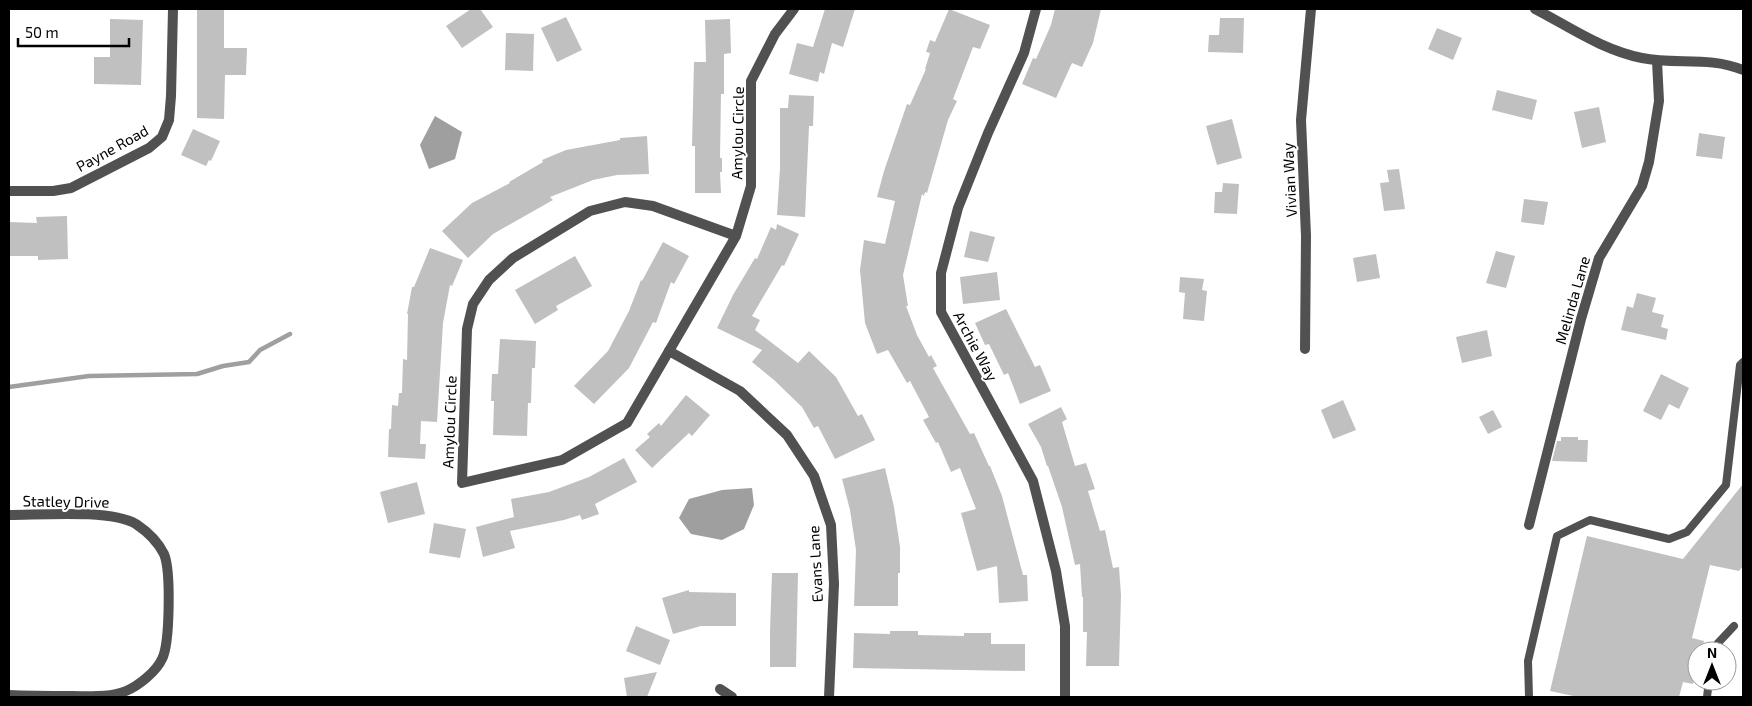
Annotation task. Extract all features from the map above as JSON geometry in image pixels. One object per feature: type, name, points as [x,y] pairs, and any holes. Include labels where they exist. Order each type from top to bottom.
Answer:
[{"type":"street","name":"Payne Road","points":[[9,191],[53,191],[71,188],[149,148],[162,137],[169,120],[173,9]]},
{"type":"street","name":"Amylou Circle","points":[[736,236],[653,206],[625,202],[590,211],[513,258],[489,280],[473,304],[467,329],[462,483],[562,460],[627,423],[736,236],[752,186],[752,81],[775,34],[794,9]]},
{"type":"street","name":"Archie Way","points":[[1036,9],[1024,53],[988,133],[958,208],[941,273],[941,312],[1033,481],[1056,571],[1065,626],[1065,697]]},
{"type":"street","name":"Vivian Way","points":[[1305,349],[1306,236],[1301,120],[1310,9]]},
{"type":"street","points":[[1535,9],[1578,34],[1615,52],[1657,61],[1714,62],[1731,65],[1743,70]]},
{"type":"street","name":"Melinda Lane","points":[[1529,525],[1598,258],[1642,186],[1649,162],[1659,101],[1657,61]]},
{"type":"street","name":"Evans Lane","points":[[669,351],[740,391],[787,435],[814,476],[831,525],[834,584],[830,697]]},
{"type":"street","name":"Statley Drive","points":[[9,515],[101,515],[121,518],[135,524],[151,536],[164,555],[169,574],[167,642],[162,659],[144,680],[125,691],[106,696],[9,696]]},
{"type":"street","points":[[720,689],[732,697]]},
{"type":"lane","points":[[1529,697],[1528,661],[1557,536],[1590,520],[1669,539],[1687,532],[1726,485],[1740,365],[1743,362]]},
{"type":"lane","points":[[1720,641],[1734,626]]},
{"type":"shaded area","points":[[435,116],[462,132],[455,159],[429,169],[420,145]]},
{"type":"shaded area","points":[[752,488],[754,505],[744,529],[722,540],[691,534],[679,518],[689,499],[722,490]]},
{"type":"building","points":[[197,9],[224,9],[224,48],[247,48],[246,75],[225,75],[224,119],[197,118]]},
{"type":"building","points":[[471,9],[480,9],[493,27],[462,48],[446,26]]},
{"type":"building","points":[[825,9],[855,9],[843,47],[832,43],[824,74],[820,72],[818,82],[789,74],[797,43],[813,47]]},
{"type":"building","points":[[949,9],[990,25],[980,49],[973,47],[953,99],[957,101],[948,120],[927,193],[925,192],[924,196],[922,194],[903,275],[908,306],[906,306],[917,335],[929,357],[931,355],[937,366],[933,368],[970,434],[974,433],[990,466],[1002,496],[1023,575],[1027,575],[1028,601],[999,603],[997,566],[977,571],[961,513],[976,509],[960,468],[951,472],[938,442],[936,443],[923,420],[929,417],[910,381],[907,383],[888,350],[877,354],[865,323],[860,270],[864,240],[885,244],[895,201],[877,197],[884,171],[907,104],[910,105],[926,69],[930,53],[926,52],[930,40],[935,42]]},
{"type":"building","points":[[1055,9],[1101,9],[1093,43],[1082,67],[1072,63],[1056,98],[1022,84],[1033,58],[1036,59],[1051,25]]},
{"type":"building","points":[[566,17],[582,50],[557,62],[541,28]]},
{"type":"building","points":[[1220,18],[1244,18],[1243,53],[1208,52],[1209,35],[1219,35]]},
{"type":"building","points":[[110,19],[143,20],[141,85],[94,84],[94,57],[110,57]]},
{"type":"building","points":[[730,19],[731,53],[724,54],[724,94],[721,94],[721,193],[695,193],[695,146],[692,146],[694,62],[706,62],[705,20]]},
{"type":"building","points":[[1437,28],[1462,38],[1453,60],[1428,49]]},
{"type":"building","points":[[506,33],[534,34],[533,71],[505,70]]},
{"type":"building","points":[[1497,90],[1537,100],[1532,120],[1492,110]]},
{"type":"building","points":[[789,95],[814,96],[813,126],[809,126],[805,217],[777,215],[780,168],[780,108],[788,108]]},
{"type":"building","points":[[1599,107],[1606,142],[1582,148],[1574,112]]},
{"type":"building","points":[[1232,119],[1242,158],[1217,165],[1206,126]]},
{"type":"building","points":[[193,129],[220,141],[211,161],[209,160],[206,166],[181,155]]},
{"type":"building","points":[[1699,133],[1725,137],[1722,159],[1696,156]]},
{"type":"building","points":[[647,136],[649,174],[617,175],[593,180],[550,197],[553,200],[493,234],[468,258],[442,231],[472,203],[510,183],[543,162],[542,160],[566,150],[620,140],[620,138]]},
{"type":"building","points":[[1399,169],[1405,209],[1384,211],[1380,183],[1389,182],[1387,170]]},
{"type":"building","points":[[1223,183],[1239,184],[1237,214],[1214,213],[1215,192],[1222,192]]},
{"type":"building","points":[[1524,199],[1548,202],[1544,225],[1521,222]]},
{"type":"building","points":[[67,216],[68,259],[38,260],[38,256],[9,256],[9,222],[37,223],[36,217]]},
{"type":"building","points":[[777,224],[799,234],[784,266],[782,265],[752,316],[760,320],[755,330],[798,363],[809,351],[836,377],[858,416],[862,414],[875,440],[835,459],[818,426],[814,428],[802,407],[752,362],[762,350],[717,328],[733,295],[755,258],[757,259],[771,227],[776,230]]},
{"type":"building","points":[[970,231],[995,237],[988,262],[964,257]]},
{"type":"building","points":[[663,242],[689,256],[674,284],[671,282],[656,323],[653,322],[629,368],[594,404],[574,386],[608,351],[629,311],[641,280]]},
{"type":"building","points":[[430,248],[463,260],[452,286],[450,285],[443,323],[437,422],[421,421],[420,444],[426,444],[425,459],[388,457],[392,405],[398,406],[399,393],[402,393],[403,359],[407,360],[407,314],[412,287],[414,287]]},
{"type":"building","points":[[1496,251],[1515,256],[1506,288],[1486,283]]},
{"type":"building","points":[[1376,254],[1380,278],[1357,282],[1353,258]]},
{"type":"building","points":[[575,256],[592,286],[556,306],[558,310],[535,324],[515,290]]},
{"type":"building","points":[[997,272],[1000,300],[963,304],[960,277]]},
{"type":"building","points":[[1180,277],[1204,279],[1202,290],[1207,291],[1204,321],[1183,319],[1185,293],[1179,292]]},
{"type":"building","points":[[1637,293],[1656,298],[1652,312],[1664,315],[1661,327],[1668,329],[1666,340],[1621,330],[1627,306],[1633,308]]},
{"type":"building","points":[[1006,309],[1035,367],[1040,365],[1051,391],[1020,404],[1008,373],[1004,375],[989,344],[985,345],[975,323]]},
{"type":"building","points":[[1487,330],[1492,356],[1462,363],[1456,337]]},
{"type":"building","points":[[500,339],[536,341],[535,368],[532,368],[531,403],[528,403],[527,436],[493,435],[494,401],[491,401],[492,374],[498,374]]},
{"type":"building","points":[[1661,374],[1689,388],[1679,409],[1669,404],[1661,420],[1643,411]]},
{"type":"building","points":[[686,395],[710,415],[692,436],[689,433],[652,468],[635,450],[650,437],[647,434],[659,423],[661,426]]},
{"type":"building","points":[[1343,400],[1356,430],[1333,439],[1321,410]]},
{"type":"building","points":[[1061,407],[1067,419],[1062,422],[1075,466],[1086,463],[1095,489],[1088,491],[1100,531],[1105,530],[1113,568],[1119,567],[1121,595],[1119,666],[1086,666],[1087,632],[1083,632],[1083,597],[1080,564],[1075,565],[1062,507],[1041,447],[1028,424]]},
{"type":"building","points":[[1493,410],[1502,427],[1488,434],[1479,417]]},
{"type":"building","points":[[1561,437],[1578,437],[1578,440],[1588,440],[1587,462],[1552,461],[1557,441],[1561,441]]},
{"type":"building","points":[[624,458],[637,482],[595,504],[599,514],[582,520],[580,515],[510,531],[515,548],[483,557],[476,527],[514,517],[511,499],[549,492],[589,477]]},
{"type":"building","points":[[885,468],[894,507],[900,547],[898,606],[854,606],[856,550],[850,510],[842,479]]},
{"type":"building","points":[[417,482],[425,514],[388,523],[380,492]]},
{"type":"building","points":[[1743,484],[1743,566],[1739,571],[1710,565],[1692,638],[1704,641],[1687,641],[1687,683],[1683,682],[1679,697],[1578,697],[1550,691],[1587,536],[1683,559]]},
{"type":"building","points":[[434,523],[466,529],[460,558],[429,553]]},
{"type":"building","points":[[772,573],[798,573],[796,667],[770,667]]},
{"type":"building","points":[[689,590],[689,592],[736,593],[736,626],[701,626],[673,634],[662,598]]},
{"type":"building","points":[[636,626],[670,640],[660,665],[626,651]]},
{"type":"building","points":[[890,631],[918,631],[918,635],[964,636],[964,633],[991,633],[991,644],[1025,644],[1025,671],[853,668],[854,633],[890,634]]},
{"type":"building","points":[[657,672],[647,697],[627,697],[624,678]]},
{"type":"waterway","points":[[9,387],[89,376],[197,374],[223,366],[249,362],[260,350],[290,334]]}]
